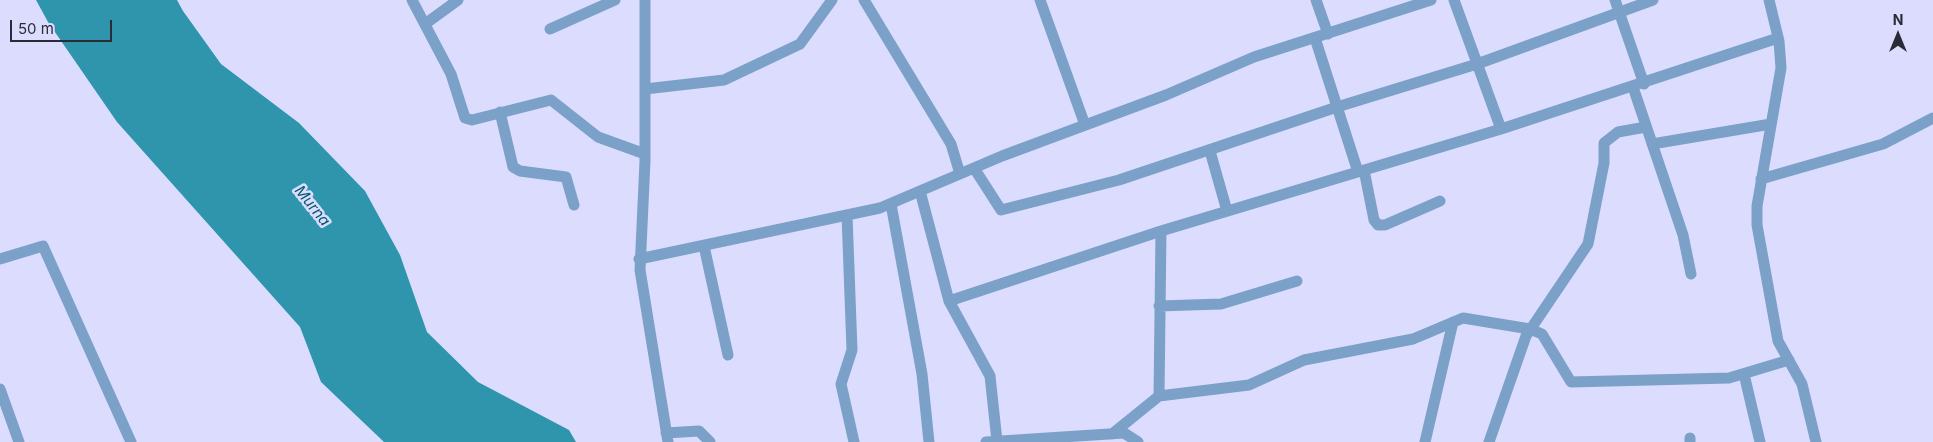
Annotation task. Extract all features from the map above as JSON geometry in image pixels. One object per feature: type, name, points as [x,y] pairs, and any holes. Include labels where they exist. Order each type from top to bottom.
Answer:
[{"type":"street","points":[[412,0],[450,74],[465,118],[472,120],[551,100],[598,137],[645,154]]},
{"type":"street","points":[[425,24],[458,0]]},
{"type":"street","points":[[550,29],[615,0]]},
{"type":"street","points":[[645,0],[645,154],[639,259],[667,437],[699,431],[710,442]]},
{"type":"street","points":[[645,89],[724,80],[800,44],[832,0]]},
{"type":"street","points":[[864,0],[951,144],[960,174]]},
{"type":"street","points":[[1040,0],[1085,125]]},
{"type":"street","points":[[1316,0],[1328,34]]},
{"type":"street","points":[[639,259],[847,216],[891,204],[974,168],[1166,96],[1254,57],[1431,0]]},
{"type":"street","points":[[1454,0],[1501,129]]},
{"type":"street","points":[[1615,0],[1638,86],[1646,127],[1683,235],[1691,274]]},
{"type":"street","points":[[974,168],[1002,210],[1119,180],[1210,151],[1337,108],[1477,64],[1653,0]]},
{"type":"street","points":[[1770,0],[1782,68],[1756,214],[1757,226],[1778,341],[1802,384],[1816,442]]},
{"type":"street","points":[[1315,38],[1337,108],[1361,171],[1374,220],[1378,225],[1386,225],[1440,201]]},
{"type":"street","points":[[949,301],[1161,231],[1638,86],[1778,38]]},
{"type":"street","points":[[500,112],[513,168],[520,171],[566,177],[574,205]]},
{"type":"street","points":[[1762,179],[1883,144],[1933,118]]},
{"type":"street","points":[[1652,144],[1772,124]]},
{"type":"street","points":[[1488,442],[1523,341],[1588,244],[1604,163],[1604,143],[1618,132],[1646,127]]},
{"type":"street","points":[[1210,151],[1227,211]]},
{"type":"street","points":[[920,191],[949,301],[990,376],[997,442],[1092,438],[1124,433],[1138,442]]},
{"type":"street","points":[[891,204],[922,374],[929,442]]},
{"type":"street","points":[[847,216],[852,350],[841,384],[854,442]]},
{"type":"street","points":[[1159,396],[1161,231]]},
{"type":"street","points":[[0,259],[44,246],[131,442]]},
{"type":"street","points":[[704,246],[728,355]]},
{"type":"street","points":[[1159,306],[1221,304],[1297,281]]},
{"type":"street","points":[[1112,434],[1159,396],[1249,385],[1304,360],[1407,341],[1453,322],[1470,318],[1530,329],[1542,334],[1571,382],[1729,378],[1788,360]]},
{"type":"street","points":[[1425,442],[1453,322]]},
{"type":"street","points":[[1744,374],[1760,442]]},
{"type":"street","points":[[0,389],[19,442]]},
{"type":"water","name":"Murna","points":[[36,0],[177,0],[221,64],[299,123],[365,191],[400,255],[427,332],[478,382],[569,430],[576,442],[384,442],[321,382],[300,327],[117,122],[48,22]]}]
